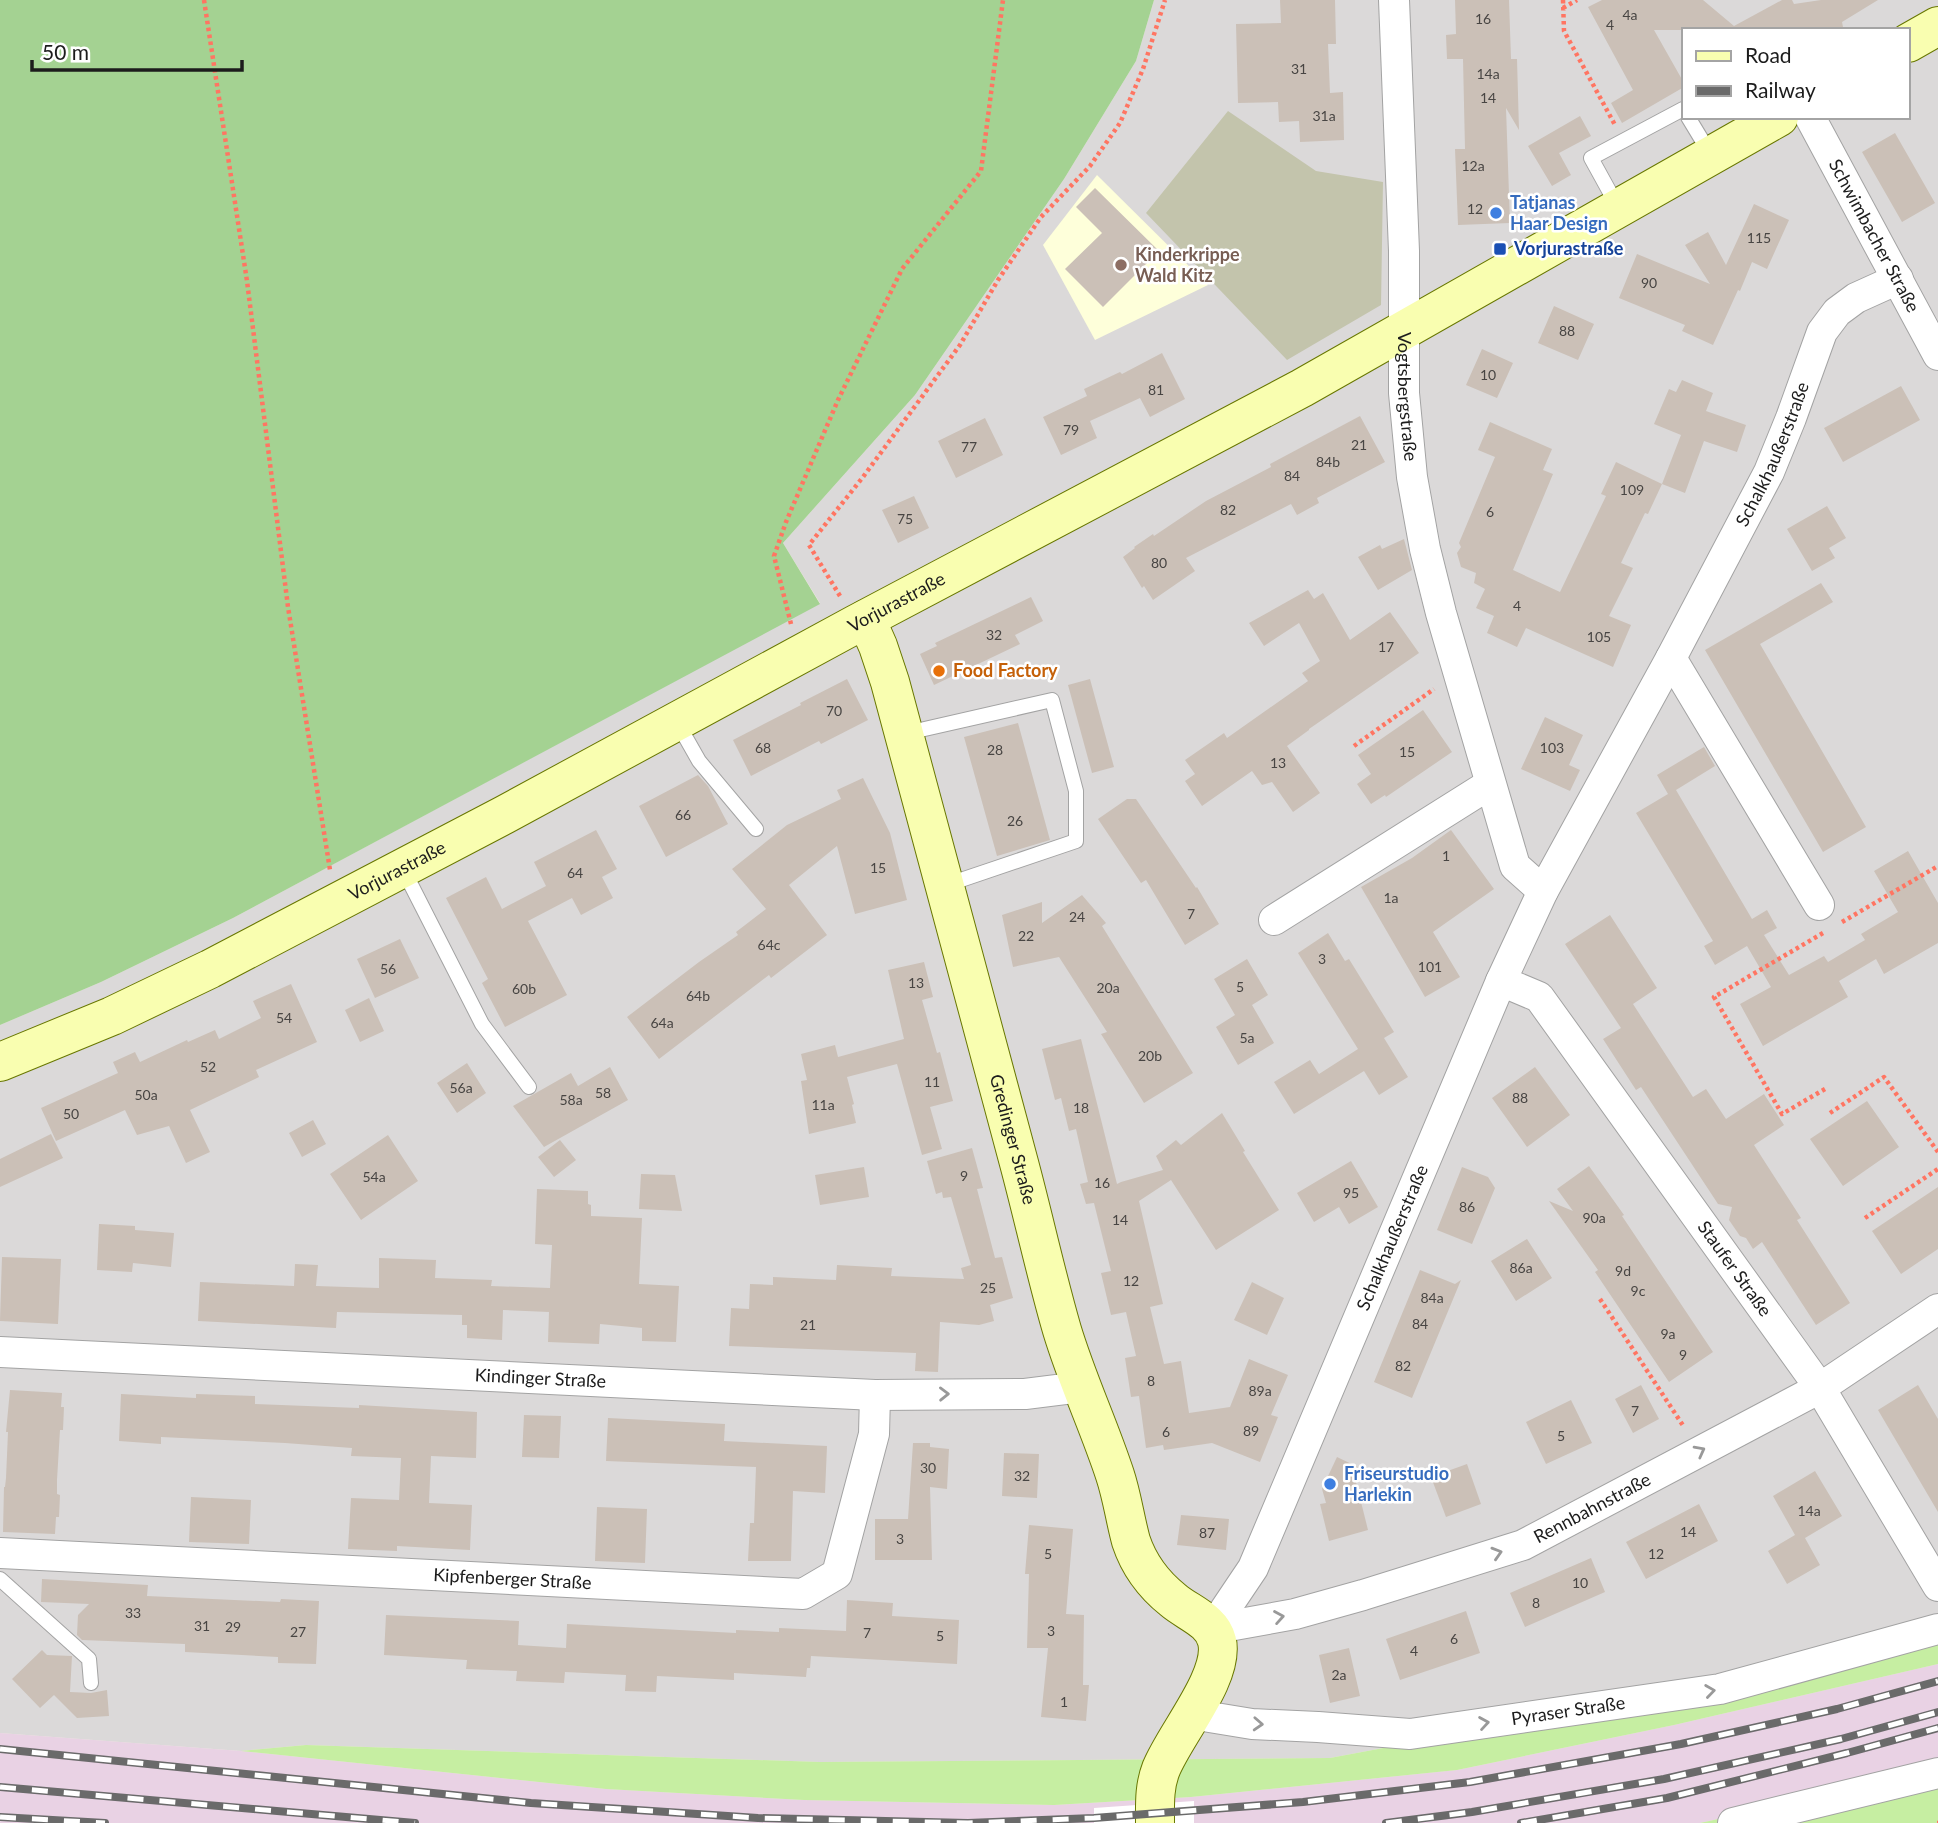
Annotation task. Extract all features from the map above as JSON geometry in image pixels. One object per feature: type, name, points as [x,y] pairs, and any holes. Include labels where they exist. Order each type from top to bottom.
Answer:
[{"type":"main road","points":[[1910,42],[1938,26]]},
{"type":"main road","name":"Vorjurastraße","points":[[0,1062],[112,1016],[210,969],[403,869],[1302,388],[1776,119]]},
{"type":"main road","name":"Gredinger Straße","points":[[861,622],[884,664],[1062,1330],[1116,1478],[1132,1542],[1152,1581],[1174,1602],[1212,1629]]},
{"type":"main road","points":[[1155,1809],[1161,1770],[1170,1749],[1214,1673],[1218,1653],[1212,1629]]},
{"type":"street","name":"Vogtsbergstraße","points":[[1394,0],[1404,250],[1404,393],[1412,477],[1426,549],[1458,673],[1514,866],[1543,891]]},
{"type":"street","name":"Schwimbacher Straße","points":[[1811,119],[1938,355]]},
{"type":"street","name":"Schalkhaußerstraße","points":[[1212,1629],[1253,1568],[1501,981],[1543,891],[1769,472],[1822,332],[1837,312],[1856,298],[1898,279]]},
{"type":"street","points":[[1671,658],[1819,905]]},
{"type":"street","points":[[1274,920],[1490,784]]},
{"type":"street","name":"Staufer Straße","points":[[1501,981],[1539,997],[1820,1388],[1938,1587]]},
{"type":"street","name":"Rennbahnstraße","points":[[1212,1629],[1295,1614],[1523,1545],[1820,1388],[1938,1309]]},
{"type":"street","name":"Kindinger Straße","points":[[0,1352],[875,1395],[1025,1394],[1081,1387]]},
{"type":"street","name":"Kipfenberger Straße","points":[[0,1553],[803,1594],[837,1574],[874,1434],[875,1395]]},
{"type":"street","name":"Pyraser Straße","points":[[1191,1714],[1252,1724],[1410,1734],[1720,1689],[1938,1629]]},
{"type":"street","points":[[1733,1823],[1938,1773]]},
{"type":"lane","points":[[1619,209],[1591,159],[1682,110]]},
{"type":"lane","points":[[1689,119],[1711,156]]},
{"type":"lane","points":[[904,734],[1052,700],[1076,791],[1076,841],[944,886]]},
{"type":"lane","points":[[677,722],[699,761],[756,829]]},
{"type":"lane","points":[[403,869],[482,1024],[529,1087]]},
{"type":"lane","points":[[0,1578],[89,1659],[91,1683]]},
{"type":"path","points":[[204,0],[247,281],[288,607],[331,874],[344,900]]},
{"type":"path","points":[[791,625],[774,556],[838,400],[902,269],[981,171],[1003,0]]},
{"type":"path","points":[[861,622],[809,545],[960,345],[998,280],[1041,217],[1090,166],[1120,124],[1143,69],[1165,0]]},
{"type":"path","points":[[1563,0],[1564,31],[1623,141]]},
{"type":"path","points":[[1563,8],[1577,0]]},
{"type":"path","points":[[1354,746],[1458,673]]},
{"type":"path","points":[[1714,997],[1782,1114],[1825,1089]]},
{"type":"path","points":[[1830,1112],[1884,1077],[1938,1152]]},
{"type":"path","points":[[1865,1218],[1938,1169]]},
{"type":"path","points":[[1600,1299],[1700,1452]]},
{"type":"shaded area","points":[[1154,0],[1938,0],[1938,1644],[1330,1758],[820,1762],[306,1745],[241,1751],[0,1733],[0,1025],[101,982],[233,918],[820,603],[783,543],[915,395],[1064,179],[1136,61]]},
{"type":"shaded area","points":[[1228,111],[1316,171],[1383,182],[1381,305],[1287,360],[1146,213]]},
{"type":"shaded area","name":"Kinderkrippe Wald Kitz","points":[[1097,175],[1208,285],[1095,340],[1043,245]]},
{"type":"shaded area","points":[[1938,1664],[1938,1771],[1700,1823],[0,1823],[0,1733],[241,1751],[606,1789],[804,1800],[1054,1805],[1191,1797],[1457,1770],[1674,1725]]},
{"type":"green space","points":[[0,0],[1154,0],[1136,61],[1064,179],[915,395],[783,543],[820,604],[233,918],[101,982],[0,1025]]},
{"type":"green space","points":[[1938,1644],[1938,1664],[1674,1725],[1457,1770],[1191,1797],[1054,1805],[804,1800],[606,1789],[241,1751],[306,1745],[820,1762],[1330,1758]]},
{"type":"green space","points":[[1938,1771],[1938,1823],[1700,1823]]},
{"type":"pier","points":[[1194,1801],[1194,1823],[1094,1823],[1094,1808]]},
{"type":"building","points":[[1280,0],[1335,0],[1336,44],[1328,44],[1330,93],[1343,92],[1344,140],[1300,142],[1299,121],[1279,122],[1278,102],[1238,103],[1236,24],[1281,23]]},
{"type":"building","points":[[1455,0],[1509,0],[1511,59],[1517,59],[1519,130],[1506,108],[1510,223],[1458,225],[1455,149],[1465,149],[1463,59],[1447,59],[1446,35],[1456,34]]},
{"type":"building","points":[[1602,0],[1703,0],[1734,26],[1782,0],[1792,0],[1794,4],[1821,0],[1878,0],[1842,22],[1843,27],[1654,30],[1682,79],[1682,88],[1622,123],[1611,103],[1633,90],[1588,7]]},
{"type":"building","points":[[1580,116],[1591,136],[1559,153],[1571,175],[1552,186],[1528,146]]},
{"type":"building","points":[[1895,133],[1935,203],[1902,222],[1862,152]]},
{"type":"building","points":[[1095,188],[1159,251],[1103,307],[1065,269],[1102,233],[1076,207]]},
{"type":"building","points":[[1754,204],[1789,220],[1767,269],[1752,262],[1713,345],[1682,331],[1685,325],[1619,298],[1637,254],[1710,284],[1685,245],[1708,232],[1726,265]]},
{"type":"building","points":[[1554,306],[1594,324],[1578,360],[1538,343]]},
{"type":"building","points":[[1482,349],[1513,363],[1497,398],[1466,385]]},
{"type":"building","points":[[1162,353],[1185,399],[1150,417],[1140,398],[1090,421],[1097,438],[1061,455],[1043,417],[1087,396],[1084,389],[1120,372],[1122,374]]},
{"type":"building","points":[[1682,380],[1713,393],[1706,411],[1746,425],[1737,452],[1704,441],[1685,493],[1662,484],[1681,435],[1654,424],[1669,389],[1676,392]]},
{"type":"building","points":[[1901,386],[1920,420],[1843,462],[1824,428]]},
{"type":"building","points":[[1360,416],[1385,462],[1317,498],[1319,503],[1297,515],[1291,504],[1186,558],[1195,571],[1153,600],[1144,586],[1142,588],[1123,557],[1134,547],[1206,501]]},
{"type":"building","points":[[985,418],[1003,455],[956,478],[938,441]]},
{"type":"building","points":[[1490,422],[1552,449],[1543,470],[1553,474],[1513,570],[1560,592],[1606,496],[1601,494],[1616,462],[1662,484],[1621,563],[1633,568],[1609,616],[1631,625],[1613,667],[1526,628],[1517,647],[1487,633],[1494,616],[1476,608],[1485,589],[1474,583],[1476,573],[1461,567],[1457,553],[1495,457],[1478,450]]},
{"type":"building","points":[[914,496],[929,528],[898,543],[882,510]]},
{"type":"building","points":[[1827,506],[1846,538],[1829,548],[1835,558],[1812,571],[1787,529]]},
{"type":"building","points":[[1404,539],[1412,570],[1378,590],[1358,557],[1380,545],[1382,549]]},
{"type":"building","points":[[1821,583],[1833,602],[1760,644],[1866,827],[1823,852],[1705,650]]},
{"type":"building","points":[[1308,590],[1314,599],[1323,593],[1350,640],[1390,612],[1419,653],[1287,746],[1320,793],[1293,812],[1272,782],[1262,785],[1252,771],[1202,806],[1185,781],[1195,774],[1185,760],[1224,733],[1227,738],[1308,681],[1302,673],[1320,661],[1299,623],[1264,646],[1249,623]]},
{"type":"building","points":[[1031,597],[1043,621],[1015,635],[1020,644],[934,685],[920,654],[937,646],[935,643]]},
{"type":"building","points":[[847,679],[868,720],[821,744],[819,741],[751,776],[733,740]]},
{"type":"building","points":[[1090,679],[1114,767],[1092,773],[1068,685]]},
{"type":"building","points":[[1423,710],[1452,752],[1386,797],[1385,795],[1371,804],[1357,784],[1371,774],[1358,755]]},
{"type":"building","points":[[1545,717],[1583,735],[1569,765],[1580,770],[1570,791],[1521,769]]},
{"type":"building","points":[[1018,723],[1050,840],[997,856],[964,737]]},
{"type":"building","points":[[1704,747],[1715,766],[1676,790],[1752,919],[1767,910],[1777,928],[1764,935],[1789,975],[1824,956],[1828,962],[1865,940],[1861,934],[1898,912],[1874,871],[1908,851],[1938,903],[1938,943],[1884,974],[1876,959],[1839,981],[1848,997],[1763,1046],[1740,1004],[1771,987],[1747,946],[1715,965],[1704,946],[1713,941],[1636,813],[1668,794],[1657,775]]},
{"type":"building","points":[[698,775],[708,786],[728,824],[666,857],[639,806]]},
{"type":"building","points":[[863,778],[890,833],[907,900],[855,914],[837,846],[789,885],[827,935],[771,978],[769,975],[659,1059],[627,1017],[738,935],[736,932],[766,909],[732,869],[787,825],[841,799],[837,790]]},
{"type":"building","points":[[1127,799],[1136,799],[1197,887],[1219,924],[1185,945],[1146,880],[1141,883],[1098,819]]},
{"type":"building","points":[[596,830],[617,869],[602,877],[613,898],[581,915],[572,898],[528,921],[567,995],[505,1027],[482,983],[488,979],[446,898],[486,877],[502,909],[546,886],[534,862]]},
{"type":"building","points":[[1451,830],[1494,889],[1433,932],[1460,977],[1425,997],[1361,887],[1412,858]]},
{"type":"building","points":[[1082,895],[1106,923],[1102,926],[1193,1073],[1144,1103],[1101,1034],[1107,1032],[1059,957],[1013,967],[1002,915],[1042,902],[1042,923]]},
{"type":"building","points":[[1610,915],[1657,988],[1633,1004],[1693,1097],[1706,1089],[1726,1119],[1764,1094],[1784,1125],[1754,1145],[1801,1218],[1797,1220],[1850,1303],[1816,1325],[1762,1242],[1753,1249],[1746,1238],[1740,1236],[1729,1220],[1732,1207],[1718,1204],[1641,1087],[1636,1090],[1603,1039],[1621,1028],[1565,944]]},
{"type":"building","points":[[1328,933],[1345,961],[1349,959],[1394,1032],[1384,1038],[1408,1077],[1379,1095],[1364,1071],[1294,1114],[1274,1082],[1310,1060],[1319,1074],[1358,1049],[1298,953]]},
{"type":"building","points":[[400,939],[419,978],[375,998],[357,959]]},
{"type":"building","points":[[1247,959],[1268,995],[1252,1005],[1274,1043],[1238,1065],[1216,1027],[1235,1015],[1214,979]]},
{"type":"building","points":[[924,962],[933,997],[922,1000],[953,1101],[930,1107],[942,1149],[922,1155],[897,1064],[847,1077],[856,1123],[809,1134],[801,1081],[807,1080],[801,1054],[835,1045],[838,1057],[904,1039],[888,970]]},
{"type":"building","points":[[291,984],[317,1042],[256,1070],[259,1077],[190,1110],[210,1152],[186,1163],[169,1126],[137,1135],[125,1110],[56,1141],[41,1108],[118,1073],[113,1062],[135,1052],[140,1062],[215,1030],[219,1039],[261,1018],[253,1001]]},
{"type":"building","points":[[369,998],[384,1031],[360,1042],[345,1010]]},
{"type":"building","points":[[1081,1039],[1117,1184],[1163,1170],[1156,1156],[1176,1140],[1181,1145],[1222,1113],[1279,1210],[1216,1250],[1171,1180],[1139,1201],[1163,1304],[1150,1307],[1164,1364],[1181,1361],[1189,1413],[1230,1407],[1249,1359],[1288,1375],[1271,1415],[1278,1417],[1260,1462],[1212,1443],[1164,1450],[1163,1445],[1146,1448],[1139,1396],[1131,1397],[1125,1358],[1136,1356],[1126,1312],[1111,1315],[1101,1273],[1111,1271],[1094,1203],[1086,1204],[1080,1184],[1088,1182],[1076,1129],[1069,1131],[1061,1098],[1055,1100],[1042,1049]]},
{"type":"building","points":[[467,1063],[486,1093],[457,1113],[437,1083]]},
{"type":"building","points":[[610,1067],[628,1100],[544,1147],[513,1106],[571,1073],[578,1086]]},
{"type":"building","points":[[1535,1067],[1570,1115],[1527,1147],[1492,1098]]},
{"type":"building","points":[[1867,1101],[1899,1147],[1843,1186],[1810,1139]]},
{"type":"building","points":[[313,1120],[326,1144],[302,1157],[289,1133]]},
{"type":"building","points":[[51,1134],[63,1158],[0,1187],[0,1159]]},
{"type":"building","points":[[388,1135],[418,1181],[361,1220],[330,1174]]},
{"type":"building","points":[[560,1140],[576,1160],[554,1177],[538,1157]]},
{"type":"building","points":[[972,1148],[983,1188],[977,1189],[995,1258],[1002,1257],[1013,1298],[990,1305],[994,1321],[979,1325],[940,1322],[938,1372],[915,1371],[916,1353],[729,1346],[731,1308],[749,1309],[750,1284],[773,1285],[773,1277],[836,1280],[837,1265],[892,1268],[891,1276],[964,1279],[961,1268],[971,1265],[951,1197],[943,1198],[942,1192],[936,1194],[927,1161]]},
{"type":"building","points":[[1351,1161],[1378,1207],[1349,1224],[1339,1207],[1314,1222],[1297,1193]]},
{"type":"building","points":[[1589,1166],[1713,1352],[1669,1382],[1595,1272],[1598,1270],[1549,1201],[1573,1211],[1557,1189]]},
{"type":"building","points":[[864,1167],[869,1197],[820,1205],[815,1175]]},
{"type":"building","points":[[1462,1167],[1488,1177],[1495,1188],[1472,1244],[1437,1230]]},
{"type":"building","points":[[641,1174],[675,1175],[682,1211],[639,1209]]},
{"type":"building","points":[[1938,1187],[1938,1249],[1901,1274],[1872,1231]]},
{"type":"building","points":[[537,1189],[588,1191],[591,1216],[642,1218],[639,1284],[679,1286],[676,1342],[642,1341],[642,1328],[600,1324],[599,1344],[548,1342],[549,1312],[503,1310],[502,1340],[467,1338],[467,1325],[462,1325],[462,1315],[337,1312],[336,1328],[198,1321],[200,1282],[294,1286],[295,1264],[318,1265],[316,1286],[379,1288],[379,1258],[436,1260],[435,1278],[492,1280],[491,1286],[550,1288],[552,1245],[535,1244]]},
{"type":"building","points":[[99,1224],[135,1226],[135,1230],[174,1233],[171,1267],[133,1263],[132,1272],[97,1270]]},
{"type":"building","points":[[1527,1239],[1552,1278],[1516,1301],[1491,1261]]},
{"type":"building","points":[[2,1257],[61,1259],[58,1324],[0,1321]]},
{"type":"building","points":[[1420,1270],[1455,1284],[1461,1280],[1412,1398],[1374,1382]]},
{"type":"building","points":[[1252,1282],[1284,1298],[1267,1335],[1234,1320]]},
{"type":"building","points":[[1641,1385],[1659,1419],[1633,1433],[1615,1399]]},
{"type":"building","points":[[1918,1385],[1938,1419],[1938,1512],[1878,1410]]},
{"type":"building","points":[[10,1390],[62,1393],[63,1430],[60,1430],[57,1480],[57,1494],[60,1495],[59,1517],[56,1517],[55,1534],[3,1532]]},
{"type":"building","points":[[121,1394],[196,1398],[196,1394],[255,1396],[255,1404],[359,1408],[359,1405],[477,1412],[476,1458],[431,1456],[429,1503],[472,1505],[470,1550],[397,1546],[397,1551],[348,1549],[351,1498],[399,1500],[401,1458],[351,1456],[352,1448],[285,1443],[161,1437],[161,1444],[119,1441]]},
{"type":"building","points":[[1571,1400],[1592,1443],[1546,1464],[1526,1422]]},
{"type":"building","points":[[524,1415],[561,1416],[559,1458],[522,1457]]},
{"type":"building","points":[[608,1418],[725,1424],[724,1441],[827,1446],[825,1493],[793,1491],[791,1561],[748,1561],[750,1523],[754,1523],[756,1467],[606,1461]]},
{"type":"building","points":[[913,1443],[930,1443],[930,1447],[949,1449],[947,1489],[930,1487],[932,1560],[875,1560],[875,1519],[908,1519]]},
{"type":"building","points":[[1004,1453],[1039,1454],[1037,1498],[1002,1496]]},
{"type":"building","points":[[1337,1457],[1362,1469],[1356,1482],[1368,1530],[1329,1541],[1320,1504],[1326,1503],[1322,1489]]},
{"type":"building","points":[[1467,1464],[1481,1504],[1446,1517],[1431,1477]]},
{"type":"building","points":[[1815,1471],[1842,1516],[1805,1538],[1820,1565],[1787,1584],[1768,1551],[1795,1535],[1773,1496]]},
{"type":"building","points":[[191,1497],[251,1500],[249,1544],[189,1542]]},
{"type":"building","points":[[1699,1504],[1718,1541],[1646,1579],[1626,1542]]},
{"type":"building","points":[[597,1507],[647,1509],[645,1563],[595,1561]]},
{"type":"building","points":[[1181,1515],[1229,1519],[1226,1550],[1177,1545]]},
{"type":"building","points":[[1029,1525],[1073,1529],[1066,1614],[1084,1615],[1083,1685],[1089,1685],[1086,1721],[1041,1717],[1048,1648],[1027,1648],[1029,1574],[1025,1574]]},
{"type":"building","points":[[1591,1558],[1605,1592],[1525,1627],[1510,1593]]},
{"type":"building","points":[[42,1579],[148,1585],[147,1596],[280,1602],[281,1599],[319,1601],[316,1664],[278,1663],[278,1657],[185,1652],[185,1644],[82,1640],[77,1635],[78,1615],[89,1604],[41,1602]]},
{"type":"building","points":[[847,1600],[893,1603],[892,1616],[959,1620],[957,1664],[811,1656],[806,1677],[734,1673],[734,1680],[657,1676],[656,1692],[625,1691],[626,1675],[565,1672],[564,1683],[516,1681],[517,1671],[466,1669],[467,1660],[384,1655],[386,1615],[519,1621],[518,1645],[566,1648],[567,1624],[736,1633],[736,1630],[779,1632],[779,1628],[846,1631]]},
{"type":"building","points":[[1466,1611],[1480,1653],[1400,1680],[1386,1639]]},
{"type":"building","points":[[1349,1648],[1360,1696],[1330,1703],[1319,1655]]},
{"type":"building","points":[[42,1650],[47,1655],[72,1656],[70,1692],[91,1693],[107,1690],[109,1716],[77,1718],[54,1695],[40,1708],[12,1679]]},
{"type":"railway","points":[[0,1749],[531,1803],[758,1818],[968,1823],[1094,1818],[1303,1802],[1470,1782],[1681,1744],[1837,1709],[1938,1681]]},
{"type":"railway","points":[[1386,1823],[1472,1812],[1664,1779],[1841,1739],[1938,1712]]},
{"type":"railway","points":[[1521,1823],[1667,1798],[1938,1728]]},
{"type":"railway","points":[[0,1787],[415,1823]]},
{"type":"railway","points":[[0,1817],[105,1823]]},
{"type":"place","name":"Tatjanas Haar Design","points":[[1496,213]]},
{"type":"place","name":"Vorjurastraße","points":[[1500,249]]},
{"type":"place","name":"Kinderkrippe Wald Kitz","points":[[1121,265]]},
{"type":"place","name":"Food Factory","points":[[939,671]]},
{"type":"place","name":"Friseurstudio Harlekin","points":[[1330,1484]]}]
